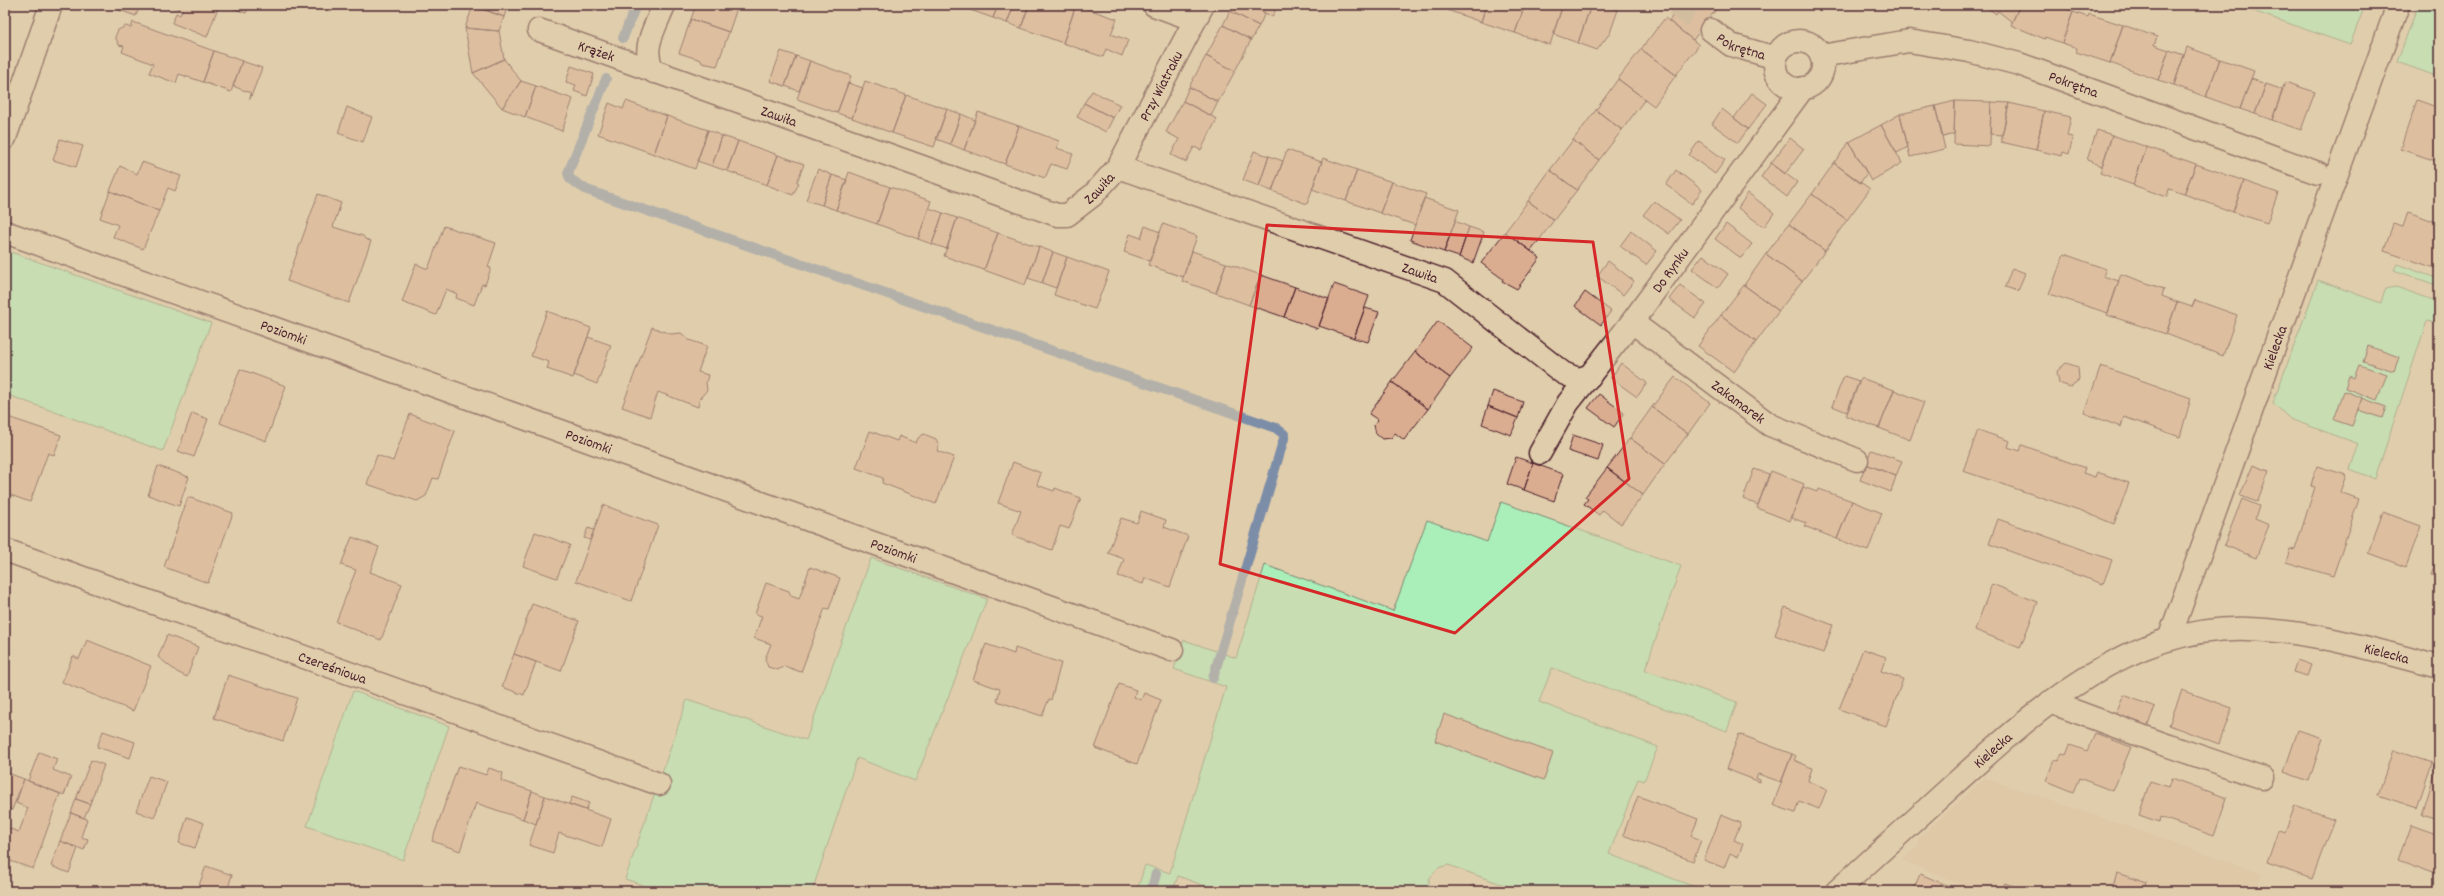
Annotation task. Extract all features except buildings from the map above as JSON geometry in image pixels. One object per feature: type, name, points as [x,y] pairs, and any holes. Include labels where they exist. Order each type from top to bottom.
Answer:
[{"type":"street","points":[[5,138],[10,106],[51,5]]},
{"type":"street","points":[[654,72],[648,61],[646,50],[664,5]]},
{"type":"street","points":[[1154,5],[1199,12]]},
{"type":"street","name":"Kielecka","points":[[2169,639],[2398,5]]},
{"type":"street","name":"Przy Wiatraku","points":[[1118,167],[1199,12]]},
{"type":"street","name":"Krążek","points":[[539,30],[654,72]]},
{"type":"street","name":"Pokrętna","points":[[1710,30],[1731,45],[1776,58]]},
{"type":"street","name":"Pokrętna","points":[[1803,88],[1794,88],[1785,85],[1778,78],[1775,68],[1776,58],[1781,50],[1790,42],[1803,41],[1814,46],[1821,56],[1909,41],[1970,51],[2019,64],[2318,172]]},
{"type":"street","points":[[1803,88],[1812,85],[1818,79],[1823,68],[1821,56]]},
{"type":"street","name":"Zawiła","points":[[654,72],[1057,215],[1067,216],[1076,210],[1118,167],[1445,281],[1563,373],[1578,379],[1590,376]]},
{"type":"street","name":"Do Rynku","points":[[1540,453],[1568,403],[1632,322],[1803,88]]},
{"type":"street","name":"Poziomki","points":[[5,232],[1172,650]]},
{"type":"street","name":"Zakamarek","points":[[1632,322],[1770,425],[1857,460]]},
{"type":"street","name":"Czereśniowa","points":[[5,550],[659,784]]},
{"type":"street","name":"Kielecka","points":[[1837,891],[1978,762],[2050,702],[2115,660],[2147,645],[2206,631],[2246,629],[2292,632],[2336,640],[2439,667]]},
{"type":"street","points":[[2050,702],[2166,745],[2263,778]]},
{"type":"highlighted area","points":[[1267,225],[1593,242],[1629,479],[1455,633],[1220,564]]},
{"type":"shaded area","points":[[1985,778],[2234,863],[2262,874],[2255,891],[1978,891],[1902,860],[1918,846],[1919,838]]},
{"type":"green space","points":[[2236,5],[2365,5],[2350,45]]},
{"type":"green space","points":[[2418,5],[2439,5],[2439,77],[2397,62]]},
{"type":"green space","points":[[5,250],[211,323],[163,451],[5,394]]},
{"type":"green space","points":[[2397,264],[2439,279],[2439,286],[2394,270]]},
{"type":"green space","points":[[2318,280],[2381,303],[2385,289],[2396,287],[2439,302],[2439,324],[2427,321],[2375,479],[2350,469],[2359,444],[2290,419],[2273,403]]},
{"type":"green space","points":[[1501,502],[1681,566],[1645,670],[1737,702],[1727,731],[1552,668],[1539,702],[1658,747],[1644,781],[1638,779],[1609,854],[1705,891],[1514,891],[1515,889],[1448,865],[1438,868],[1429,879],[1429,891],[1218,891],[1178,876],[1173,891],[1137,891],[1145,865],[1170,873],[1226,687],[1174,669],[1184,640],[1236,658],[1265,565],[1393,611],[1427,520],[1487,542]]},
{"type":"green space","points":[[871,558],[987,599],[915,781],[857,758],[812,891],[661,891],[625,879],[687,700],[806,740]]},
{"type":"green space","points":[[353,691],[449,726],[403,860],[307,826]]},
{"type":"waterway","points":[[623,38],[636,5]]},
{"type":"waterway","points":[[606,79],[568,173],[570,179],[587,190],[1276,428],[1285,435],[1213,678]]},
{"type":"waterway","points":[[1151,891],[1156,874]]},
{"type":"tunnel","points":[[1675,5],[1711,30]]}]
